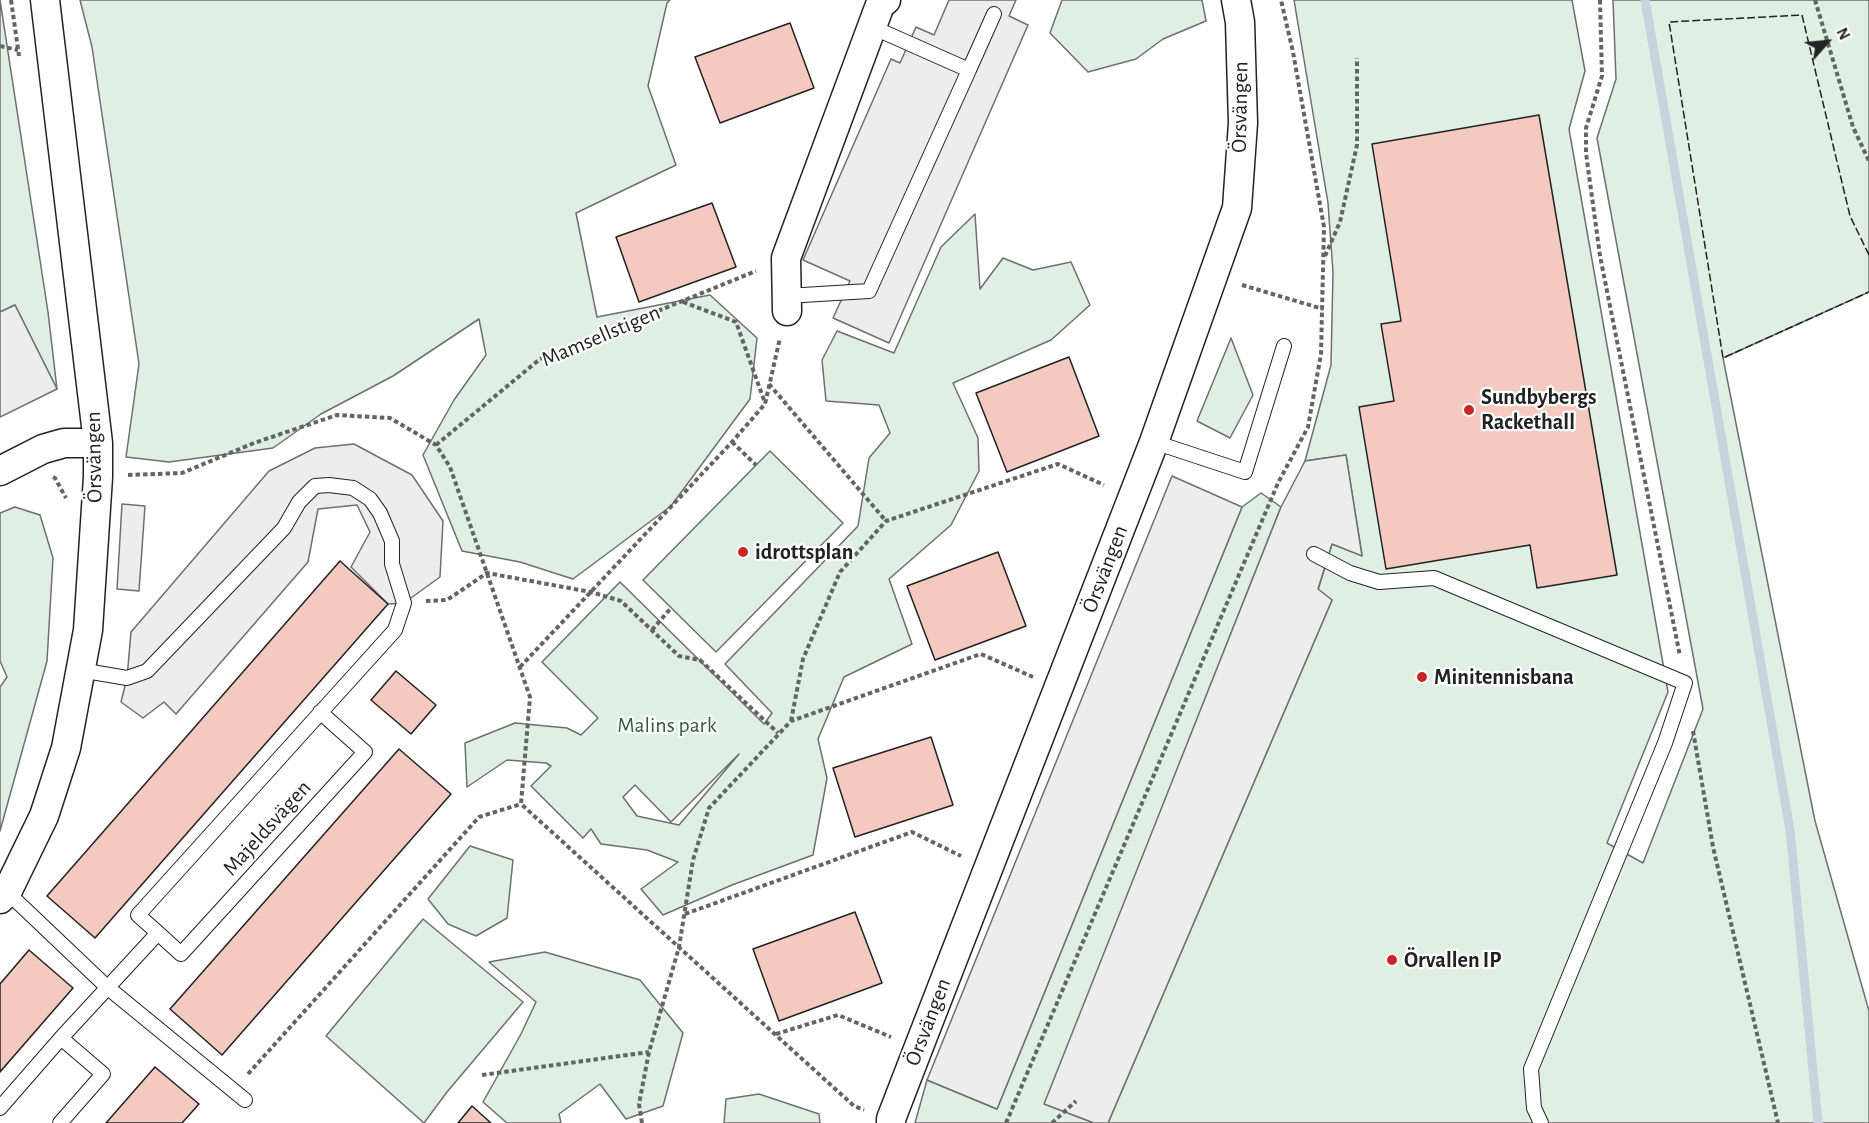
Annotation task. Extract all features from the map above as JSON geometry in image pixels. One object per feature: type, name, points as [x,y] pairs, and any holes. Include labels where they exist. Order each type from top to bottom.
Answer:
[{"type":"street","name":"Örsvängen","points":[[3,896],[44,816],[66,748],[88,630],[98,477],[98,443],[45,0]]},
{"type":"street","points":[[787,304],[786,258],[880,6],[886,0]]},
{"type":"street","name":"Örsvängen","points":[[891,1121],[1154,442],[1237,208],[1243,123],[1240,22],[1236,0]]},
{"type":"street","points":[[0,471],[43,449],[64,443],[98,443]]},
{"type":"lane","points":[[787,304],[869,291],[994,14]]},
{"type":"lane","points":[[872,27],[969,70]]},
{"type":"lane","points":[[1154,442],[1245,471],[1284,346]]},
{"type":"lane","points":[[80,670],[127,678],[147,671],[284,528],[299,502],[315,486],[353,488],[370,499],[380,513],[392,542],[392,564],[404,603]]},
{"type":"lane","points":[[1314,554],[1350,573],[1379,582],[1434,578],[1685,683],[1665,743],[1531,1069],[1533,1108],[1541,1123]]},
{"type":"lane","name":"Majeldsvägen","points":[[320,712],[365,752],[181,954],[138,915],[320,712],[395,630],[404,603]]},
{"type":"lane","points":[[3,896],[107,987],[245,1100]]},
{"type":"lane","points":[[0,1108],[158,933]]},
{"type":"lane","points":[[60,1123],[103,1074],[61,1038]]},
{"type":"path","points":[[10,0],[12,8]]},
{"type":"path","points":[[1006,1123],[1278,483],[1308,427],[1322,354],[1324,227],[1293,52],[1281,0]]},
{"type":"path","points":[[1600,0],[1602,76],[1586,128],[1586,153],[1600,255],[1685,683]]},
{"type":"path","points":[[1815,0],[1853,127],[1869,161]]},
{"type":"path","points":[[0,46],[18,50]]},
{"type":"path","points":[[1324,258],[1340,222],[1358,145],[1357,58]]},
{"type":"path","name":"Mamsellstigen","points":[[436,446],[540,359],[786,258]]},
{"type":"path","points":[[1212,276],[1323,309]]},
{"type":"path","points":[[683,302],[736,322],[765,404]]},
{"type":"path","points":[[519,667],[732,442],[765,404],[787,304]]},
{"type":"path","points":[[769,384],[886,521]]},
{"type":"path","points":[[46,475],[55,478],[182,473],[254,443],[337,415],[390,418],[436,446],[450,467],[530,697],[521,804]]},
{"type":"path","points":[[732,442],[756,465]]},
{"type":"path","points":[[791,721],[803,659],[840,572],[886,521],[1058,464],[1132,498]]},
{"type":"path","points":[[55,478],[68,500]]},
{"type":"path","points":[[404,603],[447,600],[487,573],[591,592],[621,601],[679,656],[700,660],[778,733]]},
{"type":"path","points":[[652,630],[671,608]]},
{"type":"path","points":[[642,1123],[639,1104],[649,1052],[679,947],[693,860],[710,808],[778,733],[791,721],[981,654],[1059,688]]},
{"type":"path","points":[[1693,730],[1713,847],[1778,1123]]},
{"type":"path","points":[[521,804],[854,1106],[891,1121]]},
{"type":"path","points":[[233,1090],[479,817],[521,804]]},
{"type":"path","points":[[684,914],[912,832],[988,870]]},
{"type":"path","points":[[776,1034],[838,1015],[918,1049]]},
{"type":"path","points":[[482,1075],[649,1052]]},
{"type":"path","points":[[1052,1123],[1076,1101]]},
{"type":"green space","points":[[0,0],[48,312],[57,389],[15,305],[0,312]]},
{"type":"green space","points":[[80,0],[670,0],[667,3],[648,86],[676,165],[576,213],[597,317],[710,295],[757,338],[750,399],[671,506],[573,579],[520,562],[462,551],[423,455],[454,400],[486,355],[479,319],[393,376],[321,414],[273,448],[169,462],[126,457],[139,364],[92,47]]},
{"type":"green space","points":[[1062,0],[1202,0],[1206,21],[1163,39],[1136,59],[1088,72],[1050,33]]},
{"type":"green space","points":[[1294,0],[1572,0],[1585,71],[1569,129],[1668,692],[1607,843],[1643,863],[1703,709],[1597,138],[1616,79],[1613,0],[1869,0],[1869,292],[1723,358],[1815,821],[1869,1011],[1869,1123],[1108,1123],[1332,600],[1318,590],[1332,544],[1362,555],[1346,455],[1305,461],[1331,365],[1333,272],[1328,203]]},
{"type":"green space","name":"Malins park","points":[[975,214],[980,289],[1003,258],[1033,270],[1071,262],[1090,305],[1051,340],[953,383],[978,438],[979,471],[951,525],[889,579],[912,644],[844,677],[818,739],[827,778],[813,855],[732,885],[663,915],[641,889],[678,862],[647,850],[601,844],[591,829],[583,838],[531,786],[551,766],[546,763],[507,760],[467,787],[465,743],[515,723],[567,728],[581,735],[598,718],[542,662],[620,582],[764,724],[772,713],[725,664],[858,526],[869,458],[890,433],[879,405],[826,401],[822,360],[837,331],[894,353],[941,247]],"holes":[[[739,754],[679,825],[637,816],[623,797],[635,785],[671,822]]]},
{"type":"green space","points":[[1231,338],[1253,395],[1230,438],[1197,421]]},
{"type":"green space","name":"idrottsplan","points":[[770,451],[843,523],[716,652],[643,580]]},
{"type":"green space","points":[[1261,493],[1281,507],[1045,1104],[1094,1123],[915,1123],[927,1080],[997,1109],[1242,507]]},
{"type":"green space","points":[[15,507],[40,515],[53,558],[47,661],[0,831],[0,687],[7,677],[0,661],[0,513]]},
{"type":"green space","points":[[470,846],[513,860],[507,918],[476,936],[448,924],[428,899]]},
{"type":"green space","points":[[423,919],[523,1002],[447,1092],[424,1123],[326,1036]]},
{"type":"green space","points":[[545,952],[640,980],[683,1033],[663,1106],[626,1119],[600,1084],[559,1114],[561,1123],[507,1123],[483,1102],[536,1002],[489,962]]},
{"type":"green space","points":[[759,1094],[819,1114],[820,1123],[724,1123],[726,1099]]},
{"type":"shaded area","points":[[949,0],[1016,0],[1009,16],[1028,25],[889,343],[833,318],[850,281],[803,260],[891,59],[900,63],[916,27],[934,35]]},
{"type":"shaded area","points":[[15,305],[57,389],[0,417],[0,312]]},
{"type":"shaded area","points":[[354,444],[412,475],[443,521],[440,577],[404,603],[388,604],[351,567],[370,532],[357,505],[318,509],[308,562],[176,714],[164,702],[143,718],[121,702],[127,678],[131,632],[269,471],[315,448]]},
{"type":"shaded area","points":[[1346,455],[1362,556],[1332,544],[1318,589],[1332,600],[1108,1123],[1094,1123],[1044,1104],[1281,507],[1305,461]]},
{"type":"shaded area","points":[[1172,476],[1242,507],[997,1109],[927,1080]]},
{"type":"shaded area","points":[[122,504],[145,506],[139,591],[117,589]]},
{"type":"building","points":[[790,23],[814,88],[720,123],[695,57]]},
{"type":"building","points":[[1539,115],[1617,575],[1537,588],[1530,545],[1386,569],[1359,407],[1394,401],[1381,324],[1401,321],[1372,144]]},
{"type":"building","points":[[712,203],[736,267],[639,302],[616,237]]},
{"type":"building","points":[[1069,357],[1099,436],[1007,472],[976,393]]},
{"type":"building","points":[[998,552],[1026,626],[935,660],[907,586]]},
{"type":"building","points":[[340,561],[388,604],[95,938],[47,896]]},
{"type":"building","points":[[396,671],[436,705],[411,734],[371,700]]},
{"type":"building","points":[[931,737],[953,805],[855,837],[833,768]]},
{"type":"building","points":[[399,749],[451,794],[222,1055],[170,1009]]},
{"type":"building","points":[[855,912],[882,983],[779,1021],[753,949]]},
{"type":"building","points":[[29,950],[73,988],[0,1072],[0,984]]},
{"type":"building","points":[[155,1067],[199,1104],[182,1123],[106,1123]]},
{"type":"building","points":[[472,1106],[491,1123],[458,1123]]},
{"type":"waterway","points":[[1645,0],[1790,830],[1818,1123]]},
{"type":"fence","points":[[1869,255],[1850,216],[1802,15],[1669,22],[1723,358],[1869,292]]},
{"type":"place","name":"Sundbybergs Rackethall","points":[[1469,410]]},
{"type":"place","name":"idrottsplan","points":[[743,552]]},
{"type":"place","name":"Minitennisbana","points":[[1422,677]]},
{"type":"place","name":"Örvallen IP","points":[[1392,960]]}]
